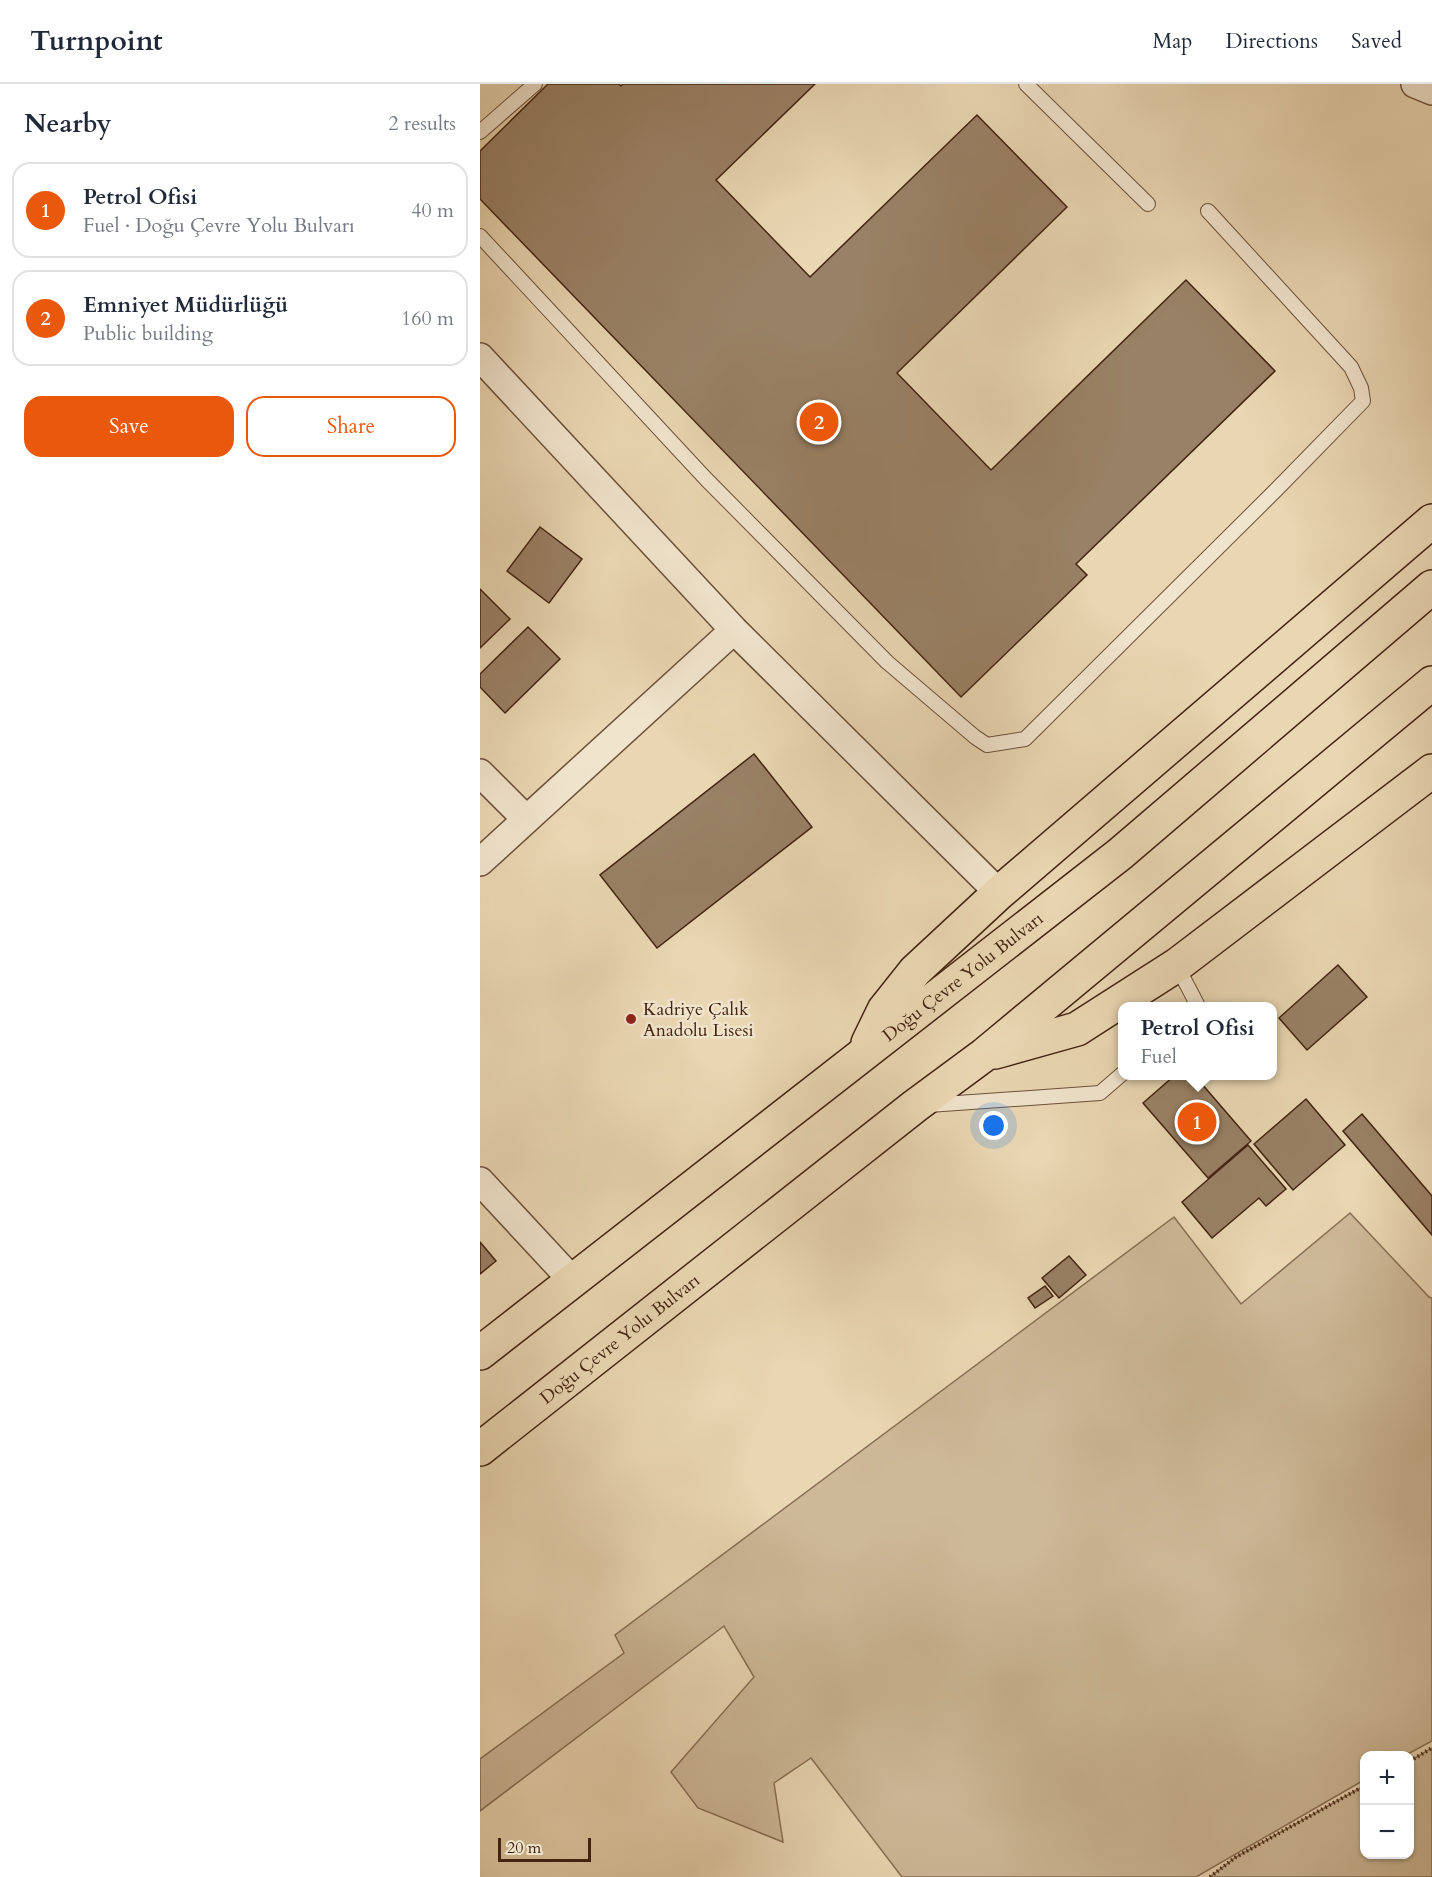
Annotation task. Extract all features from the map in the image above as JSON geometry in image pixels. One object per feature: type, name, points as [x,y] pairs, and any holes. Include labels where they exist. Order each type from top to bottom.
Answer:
[{"type":"highway","points":[[863,1053],[884,1010],[915,971],[999,893],[1432,521]]},
{"type":"highway","name":"Doğu Çevre Yolu Bulvarı","points":[[480,1353],[1120,854],[1432,587]]},
{"type":"highway","name":"Doğu Çevre Yolu Bulvarı","points":[[480,1449],[984,1054],[1432,683]]},
{"type":"highway","points":[[1119,1002],[1177,965],[1432,771]]},
{"type":"highway","points":[[984,1054],[1077,1029],[1118,1003]]},
{"type":"street","points":[[1415,84],[1432,91]]},
{"type":"street","points":[[480,357],[734,630],[999,893]]},
{"type":"street","points":[[480,862],[734,630]]},
{"type":"street","points":[[480,773],[526,819]]},
{"type":"street","points":[[480,1181],[572,1280]]},
{"type":"lane","points":[[480,132],[535,84]]},
{"type":"lane","points":[[1026,84],[1148,204]]},
{"type":"lane","points":[[480,236],[706,479],[887,662],[987,745],[1025,739],[1363,401],[1361,388],[1351,367],[1208,211]]},
{"type":"lane","points":[[1177,965],[1196,1002]]},
{"type":"lane","points":[[915,1106],[1100,1093],[1118,1077]]},
{"type":"path","points":[[1414,1759],[1432,1748]]},
{"type":"path","points":[[1210,1877],[1236,1857],[1360,1789]]},
{"type":"shaded area","points":[[1350,1213],[1432,1298],[1432,1741],[1413,1751],[1360,1751],[1360,1782],[1196,1877],[902,1877],[811,1758],[774,1783],[783,1842],[698,1808],[671,1772],[754,1677],[724,1626],[480,1811],[480,1759],[624,1653],[615,1635],[1174,1217],[1241,1304]]},
{"type":"shaded area","points":[[1432,1748],[1432,1877],[1210,1877],[1236,1857],[1360,1788],[1360,1859],[1414,1859],[1414,1759]]},
{"type":"building","points":[[548,84],[619,84],[621,86],[623,84],[815,84],[716,180],[810,277],[977,115],[1067,207],[897,373],[991,470],[1186,280],[1275,371],[1076,564],[1087,575],[961,697],[480,199],[480,151]]},
{"type":"building","points":[[540,527],[582,559],[549,603],[507,571]]},
{"type":"building","points":[[480,589],[510,619],[480,648]]},
{"type":"building","points":[[528,627],[560,659],[505,713],[480,687],[480,674]]},
{"type":"building","points":[[754,754],[812,827],[657,948],[600,875]]},
{"type":"building","points":[[1338,965],[1367,997],[1307,1050],[1279,1018]]},
{"type":"building","points":[[1169,1080],[1198,1080],[1251,1141],[1208,1178],[1143,1103]]},
{"type":"building","points":[[1306,1099],[1345,1145],[1293,1190],[1254,1144]]},
{"type":"building","points":[[1362,1114],[1432,1196],[1432,1235],[1343,1131]]},
{"type":"building","points":[[1248,1145],[1286,1189],[1266,1206],[1259,1198],[1212,1238],[1182,1202]]},
{"type":"building","points":[[480,1242],[496,1261],[480,1274]]},
{"type":"building","points":[[1069,1256],[1086,1275],[1059,1298],[1042,1278]]},
{"type":"building","points":[[1045,1286],[1053,1296],[1035,1308],[1028,1298]]},
{"type":"place","name":"Emniyet Müdürlüğü","points":[[819,422]]},
{"type":"place","name":"Kadriye Çalık Anadolu Lisesi","points":[[631,1019]]},
{"type":"place","name":"Petrol Ofisi","points":[[1197,1122]]}]
